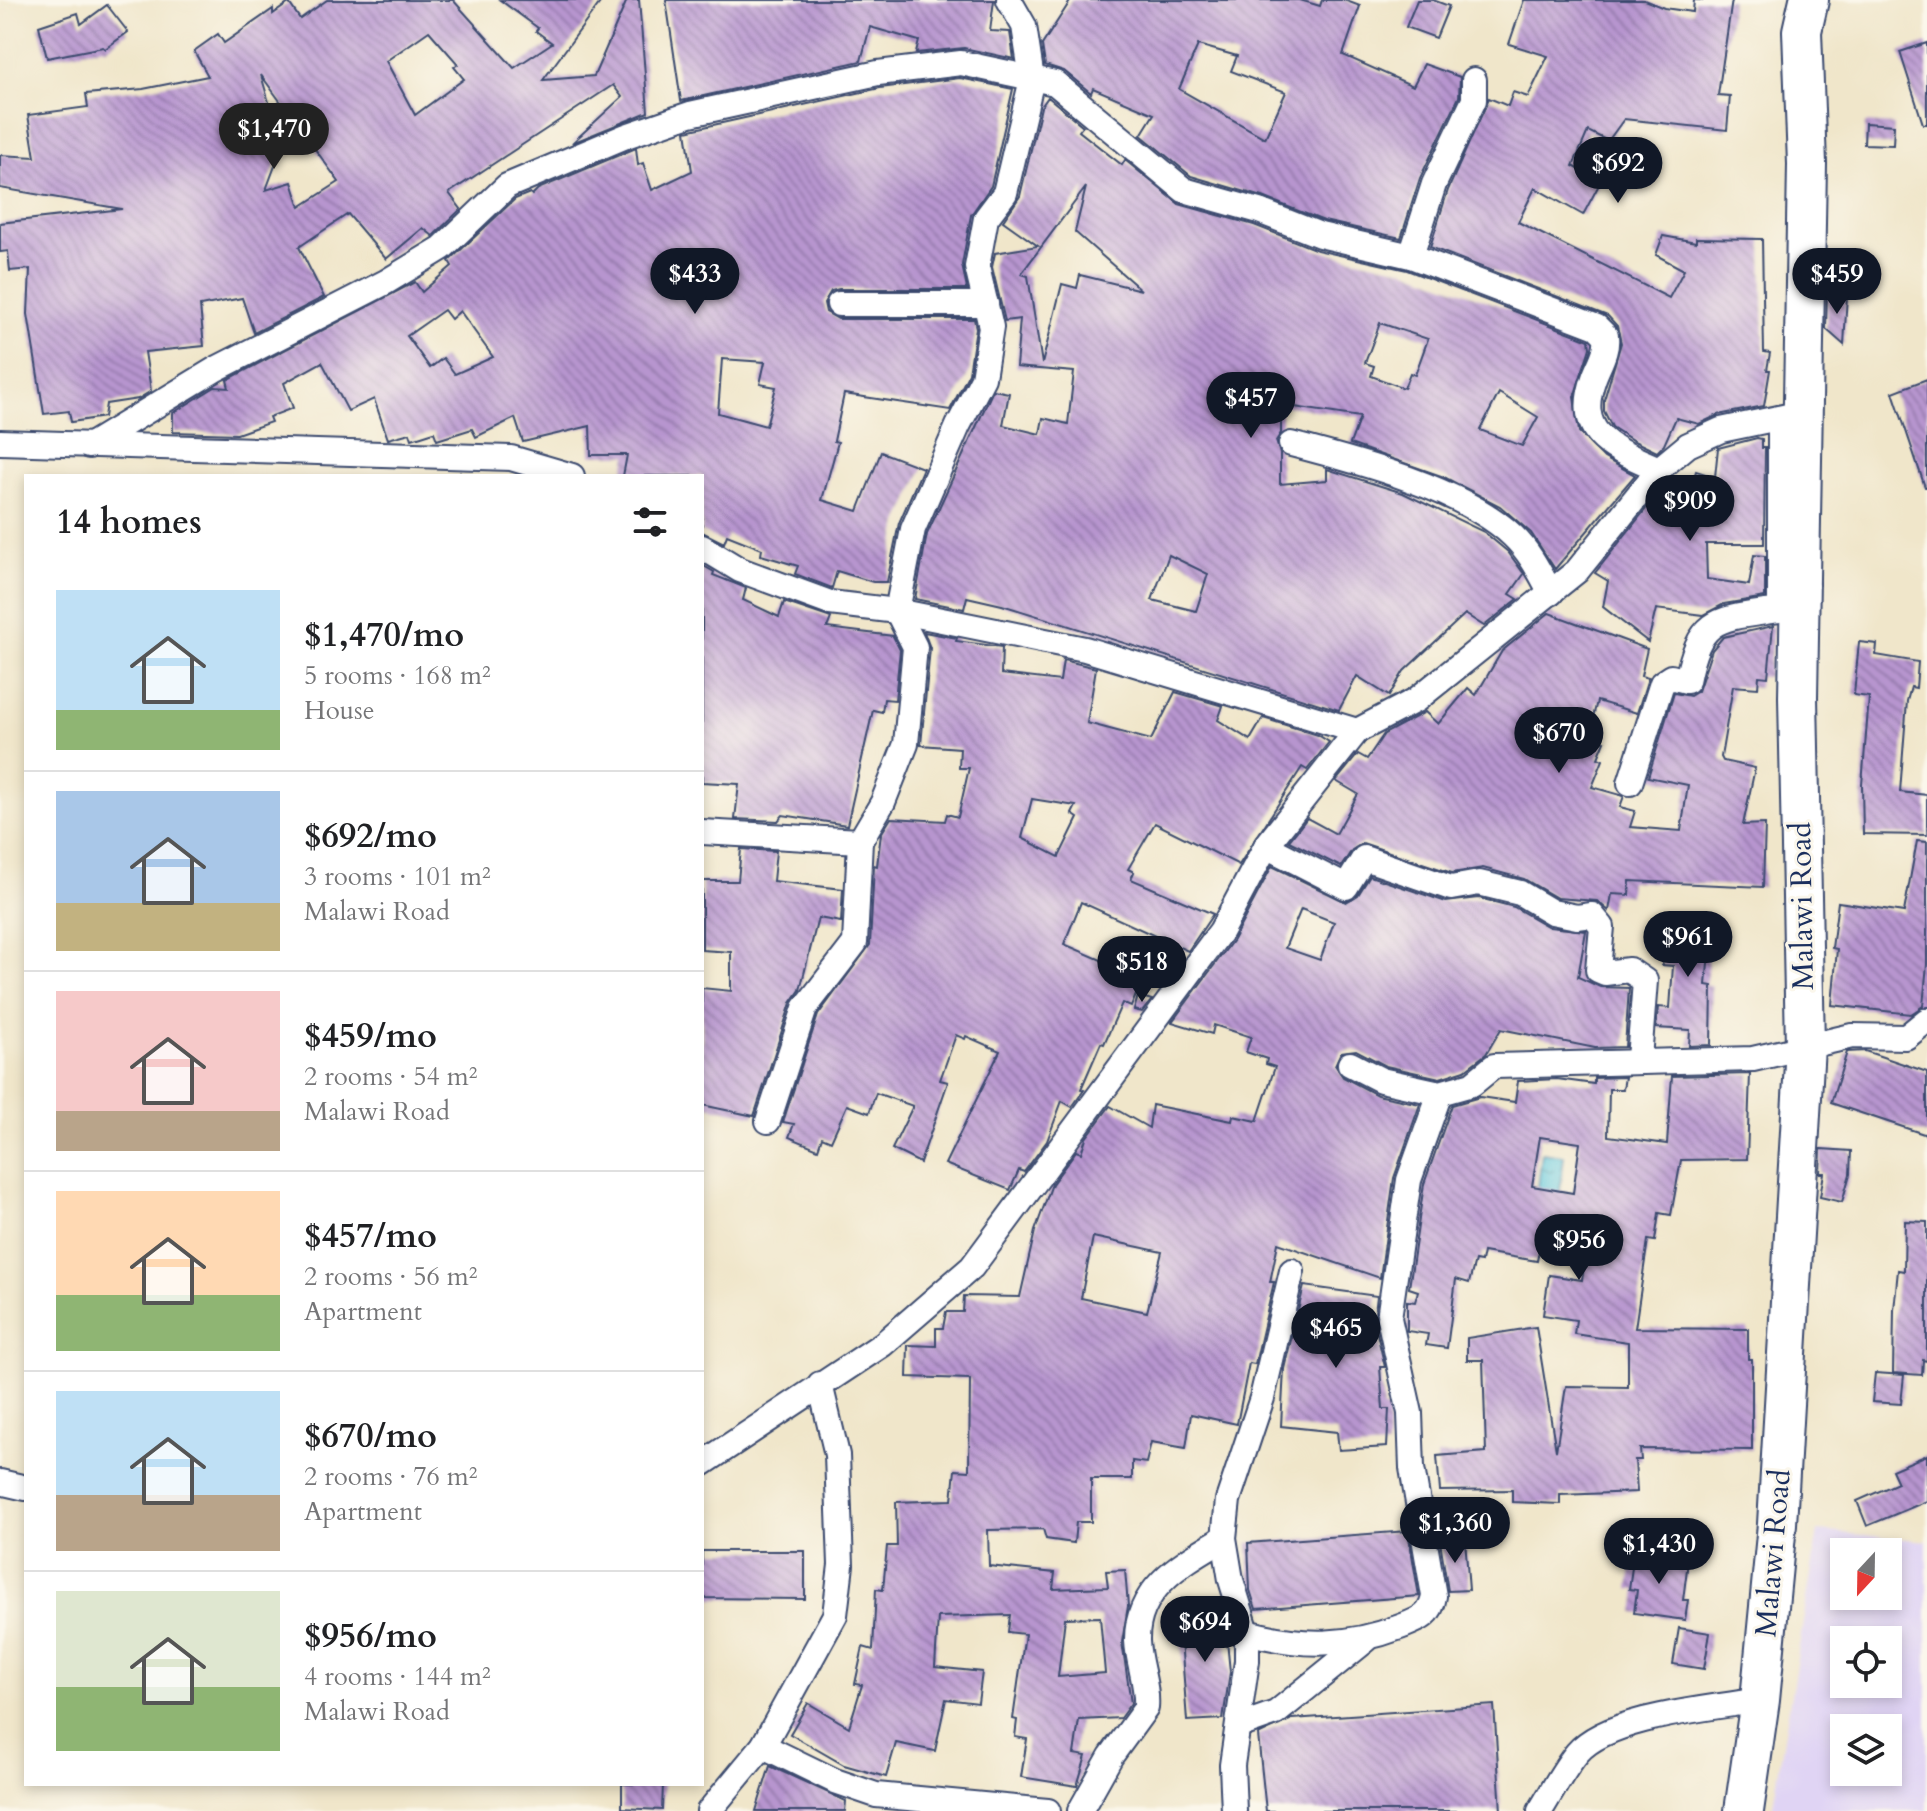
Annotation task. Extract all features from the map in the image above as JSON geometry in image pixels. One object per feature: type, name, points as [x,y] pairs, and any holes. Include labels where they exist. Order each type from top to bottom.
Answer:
[{"type":"main road","name":"Malawi Road","points":[[1744,1811],[1760,1700],[1785,1412],[1805,1046],[1791,416],[1807,164],[1802,31],[1809,0]]},
{"type":"street","points":[[768,1121],[805,1008],[855,943],[860,841],[883,802],[906,744],[915,647],[897,611],[913,529],[958,426],[983,378],[991,327],[977,267],[986,218],[1005,193],[1032,79],[1024,26],[1009,0]]},
{"type":"street","points":[[89,446],[216,369],[386,282],[442,248],[507,186],[626,136],[690,114],[878,73],[961,63],[1055,83],[1184,190],[1259,211],[1320,235],[1411,256],[1597,327],[1606,336],[1607,347],[1591,386],[1588,417],[1597,435],[1616,450],[1659,469]]},
{"type":"street","points":[[1411,256],[1434,184],[1474,100],[1474,80]]},
{"type":"street","points":[[839,304],[986,304]]},
{"type":"street","points":[[704,1463],[883,1344],[972,1267],[1221,931],[1266,846],[1357,731],[1416,700],[1577,571],[1659,469],[1688,445],[1721,430],[1791,416],[1780,610],[1721,621],[1699,637],[1687,681],[1671,677],[1662,683],[1630,783]]},
{"type":"street","points":[[0,442],[511,458],[565,474]]},
{"type":"street","points":[[1291,444],[1383,468],[1483,514],[1528,552],[1551,593]]},
{"type":"street","points":[[704,548],[740,570],[830,603],[897,611],[1085,649],[1357,731]]},
{"type":"street","points":[[704,832],[860,841]]},
{"type":"street","points":[[1266,846],[1346,887],[1364,858],[1451,888],[1479,883],[1520,893],[1552,912],[1577,917],[1592,915],[1602,927],[1598,970],[1605,973],[1629,970],[1645,981],[1639,1059]]},
{"type":"street","points":[[1350,1064],[1381,1080],[1440,1093],[1472,1084],[1494,1066],[1639,1059],[1753,1059],[1852,1036],[1906,1037],[1927,1020]]},
{"type":"street","points":[[1239,1726],[1276,1713],[1366,1640],[1423,1618],[1432,1609],[1434,1596],[1412,1468],[1410,1413],[1389,1318],[1409,1180],[1440,1093]]},
{"type":"street","points":[[1234,1811],[1232,1765],[1239,1726],[1247,1632],[1231,1580],[1224,1538],[1228,1500],[1262,1398],[1292,1271]]},
{"type":"street","points":[[709,1811],[763,1746],[835,1615],[841,1565],[837,1455],[820,1384]]},
{"type":"street","points":[[0,1482],[24,1488]]},
{"type":"street","points":[[1080,1811],[1111,1756],[1146,1708],[1137,1640],[1148,1597],[1176,1567],[1224,1538]]},
{"type":"street","points":[[1247,1632],[1285,1643],[1366,1640]]},
{"type":"street","points":[[1540,1811],[1578,1752],[1595,1738],[1634,1724],[1760,1700]]},
{"type":"street","points":[[763,1746],[835,1781],[876,1795],[1048,1811]]},
{"type":"shaded area","points":[[1818,1531],[1894,1538],[1830,1538],[1830,1610],[1902,1610],[1902,1539],[1927,1541],[1927,1811],[1772,1811]]},
{"type":"water","points":[[1542,1153],[1564,1156],[1558,1207],[1536,1204]]},
{"type":"building","points":[[327,0],[453,0],[514,68],[552,43],[536,31],[538,28],[500,0],[602,0],[543,80],[594,76],[627,0],[639,0],[648,112],[572,143],[622,97],[613,85],[449,193],[461,209],[433,236],[423,228],[386,259],[348,214],[299,247],[324,297],[254,333],[242,298],[200,306],[204,346],[145,352],[151,391],[138,399],[106,404],[104,417],[71,422],[69,411],[44,414],[28,314],[30,269],[10,271],[8,251],[0,252],[0,223],[122,209],[0,188],[0,155],[35,157],[28,115],[88,107],[86,94],[143,89],[208,76],[194,51],[218,34],[224,43],[273,9],[273,14],[289,3],[300,19]],"holes":[[[429,31],[458,64],[454,67],[464,79],[415,115],[386,61]],[[261,75],[339,182],[300,207],[292,182],[266,190],[282,147]]]},
{"type":"building","points":[[666,0],[994,0],[990,31],[1010,32],[1014,59],[964,48],[916,53],[919,41],[870,27],[861,61],[681,101]]},
{"type":"building","points":[[1071,0],[1300,0],[1320,6],[1322,0],[1344,0],[1360,6],[1343,55],[1413,86],[1424,64],[1460,77],[1459,97],[1420,178],[1401,238],[1324,221],[1263,197],[1191,176],[1141,135],[1154,114],[1093,88],[1091,93],[1064,71],[1045,65],[1042,45]],"holes":[[[1198,45],[1237,56],[1231,71],[1286,92],[1265,138],[1179,89]]]},
{"type":"building","points":[[1417,0],[1433,0],[1449,6],[1436,38],[1406,27]]},
{"type":"building","points":[[1524,0],[1644,0],[1664,8],[1693,12],[1694,0],[1732,0],[1718,95],[1730,96],[1727,130],[1624,119],[1608,141],[1588,131],[1573,166],[1601,181],[1583,215],[1535,188],[1518,222],[1669,298],[1684,270],[1656,255],[1663,236],[1696,242],[1696,238],[1762,239],[1764,352],[1770,353],[1764,406],[1718,415],[1699,424],[1676,418],[1664,445],[1657,452],[1612,427],[1604,411],[1604,400],[1621,343],[1617,326],[1608,316],[1430,247],[1448,190],[1489,98],[1508,106],[1513,92],[1528,97],[1548,56],[1509,44]]},
{"type":"building","points":[[107,5],[128,32],[105,49],[47,58],[39,26],[78,13],[81,24]]},
{"type":"building","points":[[1927,43],[1927,124],[1923,124],[1900,52]]},
{"type":"building","points":[[960,78],[1013,89],[991,186],[971,215],[962,265],[967,289],[839,289],[831,291],[824,303],[826,312],[838,319],[974,319],[976,328],[969,373],[950,410],[844,394],[834,441],[838,442],[822,500],[858,511],[881,452],[923,468],[899,523],[887,582],[873,582],[837,571],[832,588],[795,574],[798,566],[761,555],[762,549],[727,535],[724,543],[704,533],[704,474],[623,474],[627,455],[591,455],[590,426],[523,442],[515,418],[476,437],[472,429],[437,440],[434,432],[412,439],[410,433],[388,439],[374,399],[348,411],[322,362],[284,383],[293,408],[269,417],[271,422],[237,434],[173,432],[173,413],[215,387],[229,388],[227,380],[415,282],[422,292],[452,266],[449,261],[515,199],[530,193],[532,195],[538,189],[636,148],[638,165],[643,163],[652,190],[692,171],[686,131],[880,88]],"holes":[[[444,310],[451,319],[460,311],[493,357],[455,374],[443,358],[430,368],[407,336]],[[722,359],[765,362],[760,384],[776,387],[766,426],[718,413]]]},
{"type":"building","points":[[1048,97],[1083,126],[1079,131],[1122,165],[1125,160],[1179,204],[1254,225],[1317,250],[1407,270],[1589,340],[1590,348],[1574,397],[1579,432],[1604,458],[1635,475],[1555,569],[1531,533],[1500,506],[1444,477],[1350,444],[1360,417],[1281,405],[1281,433],[1276,441],[1280,454],[1280,484],[1327,480],[1327,469],[1403,493],[1484,532],[1508,552],[1524,574],[1510,594],[1518,599],[1484,626],[1465,614],[1404,671],[1389,696],[1357,676],[1339,710],[1002,605],[967,597],[964,609],[915,599],[927,534],[993,390],[1009,393],[1003,425],[1040,434],[1043,418],[1068,424],[1074,372],[1016,367],[1020,319],[1005,321],[992,267],[995,253],[1038,246],[1003,221],[1020,196],[1041,107]],"holes":[[[1086,187],[1075,232],[1141,290],[1080,275],[1077,288],[1062,284],[1042,364],[1028,276],[1021,274]],[[1380,323],[1428,339],[1415,375],[1410,373],[1404,388],[1371,376],[1374,366],[1365,363]],[[1499,393],[1538,417],[1522,446],[1480,430]],[[1169,555],[1208,574],[1196,611],[1152,600]]]},
{"type":"building","points":[[1865,123],[1894,125],[1893,145],[1864,144]]},
{"type":"building","points":[[1827,293],[1847,295],[1844,345],[1826,329]]},
{"type":"building","points":[[1927,379],[1927,487],[1925,487],[1893,392]]},
{"type":"building","points":[[1762,439],[1762,448],[1765,448],[1764,544],[1706,544],[1707,579],[1749,585],[1754,555],[1765,556],[1765,597],[1724,604],[1703,615],[1656,609],[1648,642],[1603,607],[1608,581],[1595,573],[1661,490],[1690,489],[1696,471],[1715,477],[1718,448]]},
{"type":"building","points":[[704,566],[714,572],[713,575],[746,588],[743,600],[779,617],[784,602],[831,618],[827,628],[893,636],[900,650],[895,700],[884,699],[882,712],[873,710],[847,825],[783,815],[778,821],[735,819],[739,784],[704,782]]},
{"type":"building","points":[[1549,613],[1647,649],[1641,676],[1648,678],[1637,713],[1597,701],[1589,734],[1605,741],[1598,758],[1603,760],[1592,787],[1624,796],[1620,807],[1635,811],[1630,827],[1681,831],[1688,785],[1648,777],[1674,693],[1690,696],[1698,691],[1712,650],[1723,637],[1773,626],[1768,677],[1759,676],[1758,688],[1733,686],[1721,757],[1723,761],[1755,768],[1743,825],[1765,824],[1763,887],[1630,881],[1629,895],[1612,894],[1609,911],[1597,901],[1557,898],[1524,879],[1483,868],[1452,873],[1363,843],[1352,850],[1341,867],[1289,841],[1307,818],[1336,834],[1358,794],[1336,781],[1358,754],[1367,759],[1384,734],[1425,712],[1438,724],[1468,688],[1476,695],[1502,651]]},
{"type":"building","points":[[924,632],[957,638],[956,641],[1002,647],[1001,674],[1060,681],[1063,660],[1096,668],[1087,723],[1151,740],[1175,692],[1223,706],[1218,720],[1250,740],[1263,718],[1318,735],[1329,742],[1307,770],[1302,767],[1239,865],[1155,823],[1128,869],[1134,872],[1131,879],[1213,914],[1188,951],[1081,902],[1064,944],[1143,978],[1131,1007],[1122,1003],[1104,1044],[1101,1043],[1081,1089],[1084,1090],[1072,1107],[1062,1101],[1047,1141],[1024,1172],[1019,1170],[1010,1190],[945,1164],[1000,1051],[966,1036],[965,1039],[956,1035],[940,1080],[948,1082],[920,1163],[892,1149],[913,1106],[876,1093],[869,1113],[847,1105],[831,1141],[822,1137],[818,1149],[789,1137],[794,1124],[783,1122],[818,1015],[870,945],[874,865],[877,866],[881,834],[891,818],[945,821],[947,814],[958,817],[969,768],[959,768],[960,748],[921,745],[930,648]],"holes":[[[1032,799],[1076,806],[1072,814],[1078,818],[1059,857],[1022,838]]]},
{"type":"building","points":[[1859,642],[1877,644],[1876,655],[1918,662],[1916,688],[1911,687],[1907,701],[1900,792],[1927,795],[1927,835],[1863,834],[1862,785],[1869,697],[1854,695]]},
{"type":"building","points":[[1917,841],[1927,842],[1927,964],[1923,1006],[1911,1014],[1832,1005],[1837,949],[1832,948],[1838,902],[1904,912]]},
{"type":"building","points":[[741,849],[776,851],[773,881],[843,889],[841,922],[818,918],[800,990],[791,1003],[754,1116],[704,1105],[704,988],[731,991],[731,952],[704,950],[704,881],[738,881]]},
{"type":"building","points":[[1272,866],[1346,902],[1358,895],[1370,876],[1446,902],[1479,898],[1514,907],[1549,927],[1586,931],[1578,977],[1600,987],[1629,988],[1625,1047],[1595,1048],[1501,1029],[1486,1054],[1465,1070],[1440,1078],[1386,1066],[1356,1050],[1341,1052],[1335,1065],[1343,1077],[1377,1095],[1420,1104],[1394,1178],[1380,1278],[1278,1243],[1270,1282],[1274,1282],[1255,1364],[1249,1363],[1237,1424],[1191,1414],[1186,1448],[1151,1442],[1146,1463],[1132,1461],[1132,1479],[1091,1479],[1091,1522],[1076,1522],[1074,1543],[1046,1539],[1043,1529],[988,1530],[989,1566],[1055,1573],[1053,1589],[1108,1587],[1106,1571],[1125,1570],[1128,1606],[1122,1642],[1131,1703],[1120,1718],[1079,1720],[1074,1754],[1086,1756],[1077,1786],[1021,1777],[1027,1739],[1015,1737],[1017,1720],[1013,1719],[1025,1634],[1008,1632],[1010,1615],[938,1617],[935,1667],[982,1672],[978,1703],[946,1699],[935,1751],[896,1743],[886,1777],[844,1765],[790,1734],[808,1703],[849,1727],[862,1685],[855,1684],[863,1647],[873,1650],[876,1589],[883,1590],[887,1546],[897,1546],[896,1502],[952,1500],[955,1470],[969,1471],[970,1379],[907,1377],[908,1345],[936,1346],[936,1328],[943,1328],[946,1312],[963,1312],[964,1296],[1020,1297],[1035,1231],[1052,1184],[1076,1151],[1081,1153],[1086,1138],[1110,1106],[1149,1128],[1152,1105],[1232,1121],[1233,1116],[1257,1121],[1275,1067],[1266,1064],[1267,1059],[1246,1052],[1251,1037],[1214,1025],[1212,1034],[1172,1022],[1233,940]],"holes":[[[1301,909],[1334,922],[1320,960],[1285,948]],[[1093,1237],[1162,1252],[1147,1312],[1081,1298]],[[1100,1617],[1105,1673],[1058,1677],[1065,1618]]]},
{"type":"building","points":[[1666,917],[1712,920],[1706,985],[1712,986],[1711,1045],[1689,1046],[1690,1030],[1656,1028],[1658,1007],[1670,1008],[1673,966],[1662,965]]},
{"type":"building","points":[[1138,996],[1152,1000],[1142,1012],[1134,1010]]},
{"type":"building","points":[[1865,1051],[1927,1072],[1927,1135],[1831,1103],[1847,1052]]},
{"type":"building","points":[[1750,1074],[1747,1159],[1681,1160],[1671,1215],[1659,1213],[1655,1241],[1648,1240],[1635,1328],[1748,1329],[1748,1359],[1752,1359],[1752,1450],[1640,1449],[1641,1460],[1635,1460],[1637,1492],[1560,1495],[1560,1504],[1512,1502],[1512,1490],[1440,1491],[1437,1456],[1486,1452],[1483,1360],[1467,1360],[1467,1338],[1536,1327],[1556,1451],[1566,1386],[1628,1387],[1628,1342],[1574,1334],[1576,1320],[1543,1315],[1549,1275],[1582,1280],[1589,1235],[1543,1229],[1537,1261],[1483,1252],[1481,1262],[1475,1261],[1469,1283],[1456,1279],[1447,1348],[1426,1345],[1428,1334],[1407,1331],[1407,1301],[1415,1302],[1418,1291],[1409,1288],[1424,1184],[1452,1105],[1480,1097],[1515,1102],[1518,1081],[1557,1079],[1594,1084],[1594,1078],[1625,1077],[1623,1089],[1609,1089],[1608,1136],[1667,1144],[1672,1076]],"holes":[[[1540,1137],[1580,1143],[1573,1193],[1532,1186]]]},
{"type":"building","points":[[1821,1149],[1851,1151],[1850,1174],[1842,1202],[1820,1197],[1824,1173],[1820,1173]]},
{"type":"building","points":[[1905,1221],[1927,1222],[1927,1361],[1923,1360],[1922,1375],[1893,1373],[1894,1310],[1898,1270],[1904,1271]]},
{"type":"building","points":[[1304,1286],[1377,1296],[1374,1321],[1385,1367],[1380,1367],[1383,1409],[1389,1409],[1387,1447],[1339,1450],[1337,1432],[1281,1426],[1284,1369]]},
{"type":"building","points":[[1875,1373],[1904,1375],[1901,1404],[1872,1402]]},
{"type":"building","points":[[1927,1455],[1927,1501],[1867,1526],[1857,1501],[1898,1483],[1892,1470]]},
{"type":"building","points":[[1408,1531],[1419,1596],[1256,1609],[1250,1590],[1248,1543]]},
{"type":"building","points":[[1465,1539],[1469,1590],[1448,1591],[1440,1541]]},
{"type":"building","points":[[704,1551],[805,1551],[805,1599],[704,1598]]},
{"type":"building","points":[[1634,1553],[1688,1561],[1683,1600],[1688,1600],[1685,1620],[1634,1613],[1637,1590],[1629,1589]]},
{"type":"building","points":[[1224,1610],[1230,1672],[1223,1719],[1187,1721],[1179,1612]]},
{"type":"building","points":[[1679,1628],[1710,1633],[1704,1669],[1673,1664]]},
{"type":"building","points":[[1494,1705],[1501,1811],[1266,1811],[1258,1735],[1292,1719]]},
{"type":"building","points":[[770,1766],[846,1801],[845,1811],[756,1811]]},
{"type":"building","points":[[622,1786],[663,1786],[662,1810],[622,1808]]}]
